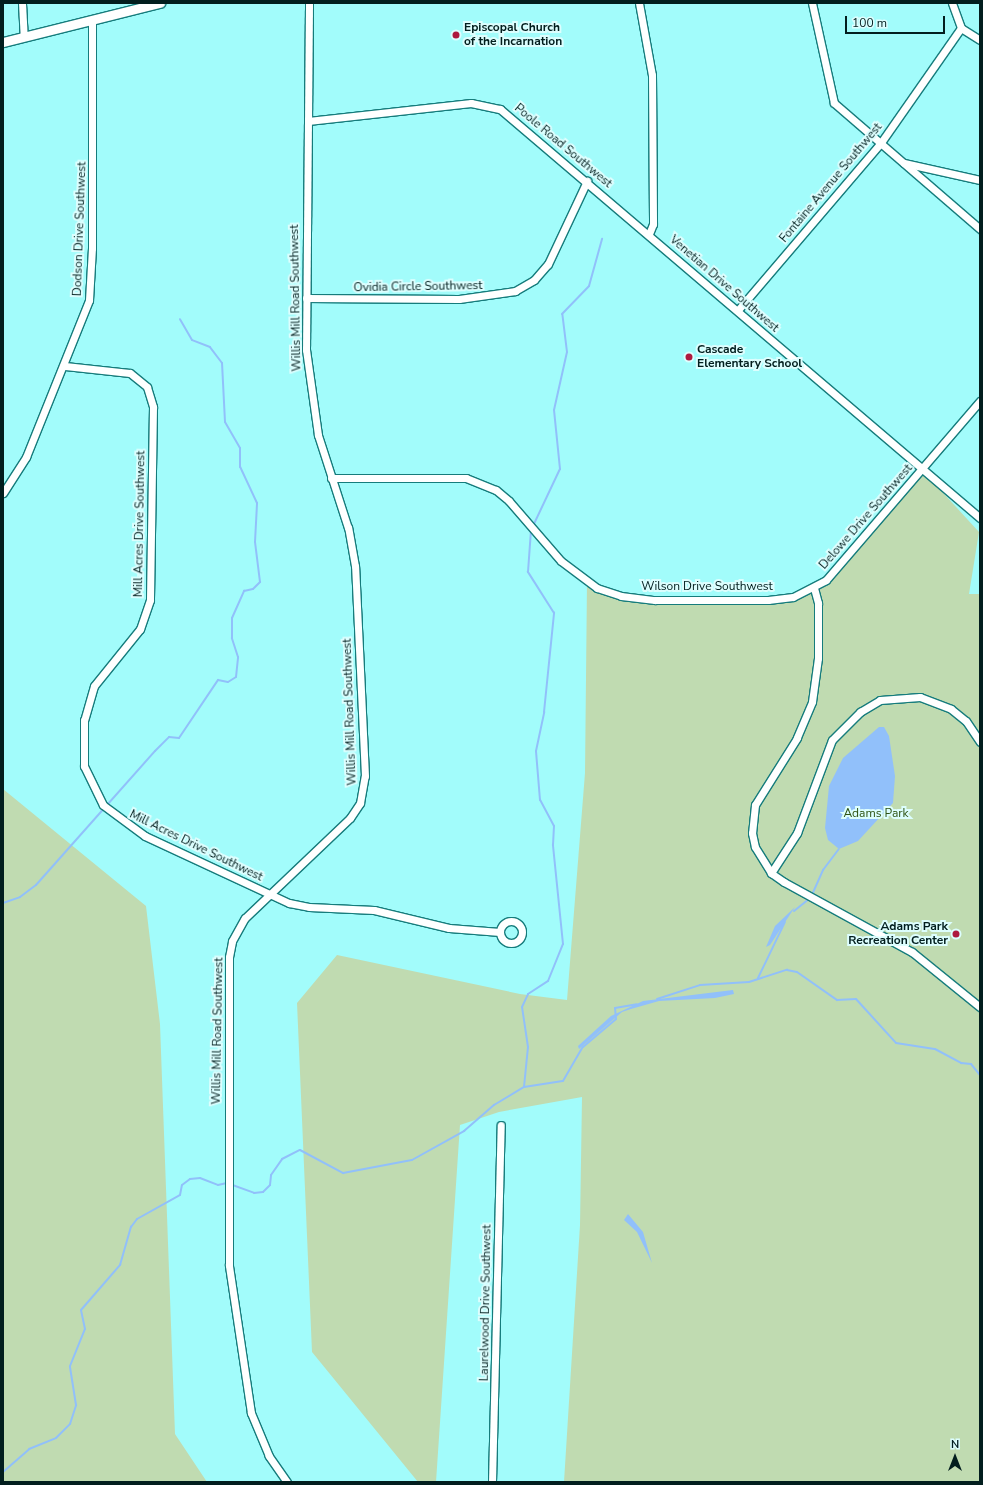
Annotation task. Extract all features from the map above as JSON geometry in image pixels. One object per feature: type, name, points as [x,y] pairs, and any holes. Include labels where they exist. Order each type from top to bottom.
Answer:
[{"type":"main road","points":[[3,42],[160,3]]},
{"type":"street","points":[[22,3],[24,36]]},
{"type":"street","name":"Willis Mill Road Southwest","points":[[288,1482],[268,1456],[250,1413],[229,1265],[227,1208],[229,957],[238,927],[268,894],[350,818],[365,788],[355,566],[348,528],[331,478],[310,392],[306,298],[309,3]]},
{"type":"street","points":[[639,3],[652,75],[653,224],[649,234]]},
{"type":"street","points":[[812,3],[830,96],[838,108],[980,229]]},
{"type":"street","points":[[952,3],[961,28],[980,40]]},
{"type":"street","name":"Dodson Drive Southwest","points":[[3,493],[26,457],[65,366],[85,315],[91,286],[92,20]]},
{"type":"street","name":"Fontaine Avenue Southwest","points":[[738,310],[880,144],[961,28]]},
{"type":"street","name":"Poole Road Southwest","points":[[308,121],[488,104],[509,114],[649,234]]},
{"type":"street","points":[[902,163],[980,180]]},
{"type":"street","name":"Ovidia Circle Southwest","points":[[306,298],[459,299],[515,291],[534,280],[548,264],[587,181]]},
{"type":"street","name":"Venetian Drive Southwest","points":[[649,234],[980,518]]},
{"type":"street","name":"Mill Acres Drive Southwest","points":[[65,366],[130,373],[147,387],[153,407],[150,600],[140,629],[102,673],[88,700],[83,749],[89,781],[103,805],[124,824],[268,894],[309,907],[374,910],[448,928],[500,932]]},
{"type":"street","name":"Delowe Drive Southwest","points":[[814,588],[835,572],[980,401]]},
{"type":"street","name":"Wilson Drive Southwest","points":[[331,478],[450,476],[480,482],[509,501],[573,573],[596,588],[621,596],[655,600],[763,601],[793,597],[814,588]]},
{"type":"street","points":[[814,588],[818,603],[818,658],[812,702],[798,738],[760,794],[752,817],[755,847],[772,873],[912,952],[980,1007]]},
{"type":"street","points":[[772,873],[797,833],[832,740],[860,712],[880,700],[920,697],[951,709],[966,721],[980,742]]},
{"type":"street","name":"Laurelwood Drive Southwest","points":[[492,1482],[501,1125]]},
{"type":"green space","name":"Adams Park","points":[[924,472],[979,532],[969,594],[980,594],[980,1482],[564,1482],[580,1225],[582,1097],[499,1112],[460,1125],[436,1482],[418,1482],[312,1352],[297,1003],[337,955],[520,994],[567,1000],[585,773],[587,582],[614,598],[702,604],[789,597],[818,589]]},
{"type":"green space","points":[[3,789],[146,906],[160,1024],[175,1434],[207,1482],[3,1482]]},
{"type":"water","points":[[879,727],[884,727],[889,736],[895,776],[893,803],[858,841],[839,849],[828,840],[825,828],[829,786],[843,758]]},
{"type":"water","points":[[795,907],[770,945],[766,947],[775,926]]},
{"type":"water","points":[[733,990],[734,994],[715,998],[659,1001],[622,1012],[579,1049],[578,1046],[611,1016],[643,1001]]},
{"type":"water","points":[[628,1214],[643,1232],[652,1263],[637,1232],[624,1220]]},
{"type":"waterway","points":[[533,526],[560,469],[554,410],[567,352],[562,314],[589,286],[602,239]]},
{"type":"waterway","points":[[3,903],[20,897],[36,885],[155,751],[169,737],[179,738],[218,680],[228,682],[236,677],[238,657],[232,638],[232,618],[244,591],[253,589],[260,582],[255,542],[257,503],[240,467],[240,448],[225,422],[222,363],[210,347],[192,340],[180,319]]},
{"type":"waterway","points":[[524,1087],[528,1047],[522,1007],[528,994],[548,981],[563,944],[553,845],[554,826],[540,800],[536,751],[544,712],[554,613],[528,572],[531,530]]},
{"type":"waterway","points":[[794,911],[811,897],[823,870],[839,849]]},
{"type":"waterway","points":[[758,978],[785,922]]},
{"type":"waterway","points":[[657,999],[700,985],[749,982],[787,970],[797,972],[837,1000],[856,999],[896,1043],[935,1049],[961,1063],[971,1064],[980,1075]]},
{"type":"waterway","points":[[3,1472],[29,1449],[56,1438],[70,1424],[76,1405],[70,1366],[85,1329],[81,1310],[120,1265],[131,1227],[137,1219],[180,1195],[182,1185],[190,1179],[200,1178],[218,1185],[227,1183],[254,1193],[263,1192],[270,1185],[271,1175],[282,1159],[300,1150],[343,1173],[412,1160],[464,1131],[494,1105],[524,1087],[563,1081],[583,1047],[616,1019],[615,1008],[637,1004]]},
{"type":"place","name":"Episcopal Church of the Incarnation","points":[[456,35]]},
{"type":"place","name":"Cascade Elementary School","points":[[689,357]]},
{"type":"place","name":"Adams Park Recreation Center","points":[[956,934]]}]
